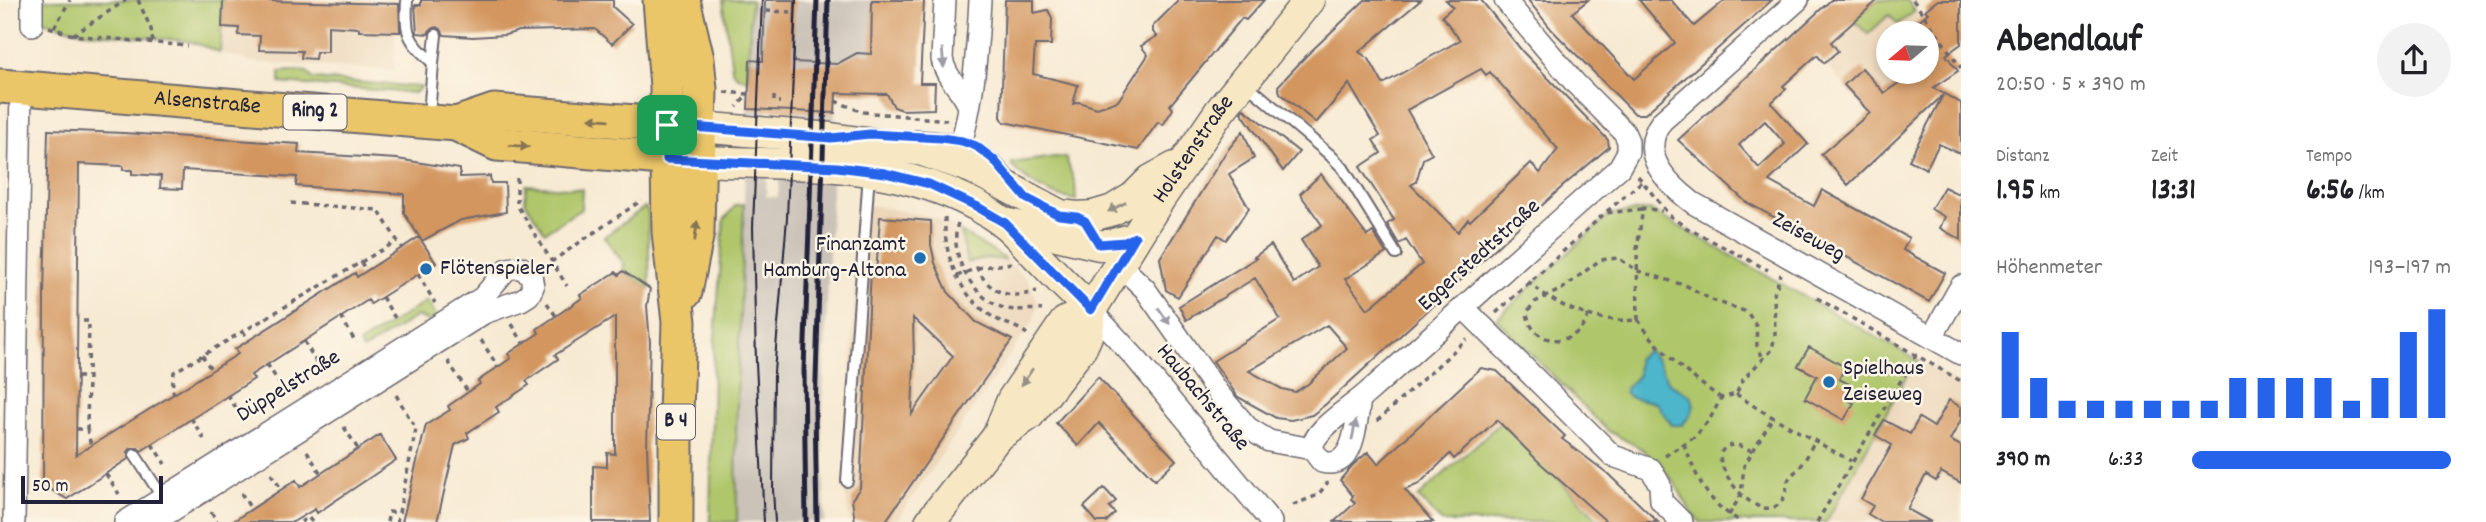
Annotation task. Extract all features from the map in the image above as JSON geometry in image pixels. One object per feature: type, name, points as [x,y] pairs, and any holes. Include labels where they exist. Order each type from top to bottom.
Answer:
[{"type":"main road","name":"B 4","points":[[660,0],[666,62],[667,125],[683,160]]},
{"type":"main road","name":"B 4","points":[[676,522],[679,322],[669,232],[683,160],[699,127],[700,89],[697,59],[683,0]]},
{"type":"main road","name":"Holstenstraße","points":[[1107,264],[1125,242],[1135,237],[1242,81],[1309,0]]},
{"type":"main road","name":"Alsenstraße","points":[[11,86],[442,123],[497,144],[683,160]]},
{"type":"main road","name":"Alsenstraße","points":[[442,123],[494,111],[667,125]]},
{"type":"main road","name":"Ring 2","points":[[667,125],[831,138],[923,151],[964,133],[1026,198],[1059,215],[1077,217],[1102,214],[1124,204],[1151,180],[1185,161]]},
{"type":"main road","name":"Ring 2","points":[[683,160],[837,167],[929,184],[1005,223],[1107,264]]},
{"type":"main road","points":[[1005,223],[1091,310]]},
{"type":"main road","points":[[930,522],[997,437],[1012,400],[1065,322],[1091,310],[1107,264]]},
{"type":"street","points":[[32,0],[32,25]]},
{"type":"street","points":[[944,0],[943,67],[950,81],[963,94],[964,133]]},
{"type":"street","points":[[964,133],[976,71],[980,0]]},
{"type":"street","name":"Eggerstedtstraße","points":[[1312,449],[1318,433],[1360,400],[1465,307],[1511,261],[1619,168],[1626,158],[1626,136],[1575,83],[1504,0]]},
{"type":"street","name":"Zeiseweg","points":[[1798,0],[1662,121],[1657,128],[1653,146],[1658,169],[1693,203],[1961,354]]},
{"type":"street","points":[[11,86],[8,338],[14,522]]},
{"type":"street","points":[[1107,264],[1145,289],[1218,394],[1248,428],[1269,441],[1312,449],[1317,459],[1330,464],[1342,460],[1348,453],[1360,400]]},
{"type":"street","points":[[1932,337],[1961,286]]},
{"type":"street","name":"Düppelstraße","points":[[125,522],[446,320],[486,304],[154,522]]},
{"type":"street","points":[[1465,307],[1613,456],[1651,470],[1660,485],[1661,500],[1682,522]]},
{"type":"street","name":"Haubachstraße","points":[[1091,310],[1137,360],[1271,522]]},
{"type":"lane","points":[[407,0],[405,26],[413,43],[433,64]]},
{"type":"lane","points":[[436,35],[433,64],[442,123]]},
{"type":"lane","points":[[1242,81],[1329,153],[1343,168],[1396,254]]},
{"type":"lane","points":[[831,138],[870,134],[964,133]]},
{"type":"lane","points":[[847,481],[869,171]]},
{"type":"lane","points":[[1077,217],[1085,221],[1107,264]]},
{"type":"lane","points":[[135,455],[163,498]]},
{"type":"path","points":[[54,28],[69,0]]},
{"type":"path","points":[[73,36],[126,0]]},
{"type":"path","points":[[138,0],[151,29],[153,43]]},
{"type":"path","points":[[1913,0],[1961,68]]},
{"type":"path","points":[[766,11],[792,12]]},
{"type":"path","points":[[32,25],[54,28],[73,36],[188,46]]},
{"type":"path","points":[[715,91],[748,94],[735,109]]},
{"type":"path","points":[[774,96],[774,102],[780,103]]},
{"type":"path","points":[[835,101],[863,111],[964,133]]},
{"type":"path","points":[[517,178],[517,205],[567,286]]},
{"type":"path","points":[[1641,182],[1605,213],[1643,208],[1664,211]]},
{"type":"path","points":[[551,262],[651,194]]},
{"type":"path","points":[[291,203],[378,210],[402,248]]},
{"type":"path","points":[[1643,208],[1637,248],[1638,320],[1679,368],[1721,398]]},
{"type":"path","points":[[945,216],[946,243],[957,276],[971,299],[996,319],[1027,334]]},
{"type":"path","points":[[958,223],[955,239],[958,255],[979,292],[995,304],[1014,310],[1042,310]]},
{"type":"path","points":[[175,394],[172,390],[174,372],[397,241]]},
{"type":"path","points":[[1588,315],[1579,332],[1553,341],[1544,339],[1530,324],[1527,312],[1535,302],[1547,298],[1605,258],[1618,258],[1638,271],[1687,286],[1712,300],[1747,312],[1756,325],[1757,346],[1764,360]]},
{"type":"path","points":[[1651,470],[1658,461],[1696,436],[1704,428],[1721,398],[1736,394],[1748,374],[1764,360],[1774,344],[1774,294],[1789,258]]},
{"type":"path","points":[[957,276],[977,268],[1007,266],[1015,261]]},
{"type":"path","points":[[1511,261],[1547,298],[1562,306],[1588,315],[1624,321],[1638,320]]},
{"type":"path","points":[[360,262],[366,271]]},
{"type":"path","points":[[977,268],[992,288],[1003,294],[1021,296],[1042,289]]},
{"type":"path","points":[[418,274],[446,320]]},
{"type":"path","points":[[322,285],[326,292]]},
{"type":"path","points":[[382,297],[395,318]]},
{"type":"path","points":[[545,300],[556,316]]},
{"type":"path","points":[[282,308],[287,316]]},
{"type":"path","points":[[341,317],[356,343]]},
{"type":"path","points":[[77,321],[89,321],[87,429],[91,446]]},
{"type":"path","points":[[510,322],[523,344]]},
{"type":"path","points":[[243,331],[249,341]]},
{"type":"path","points":[[1817,522],[1915,355],[1932,337]]},
{"type":"path","points":[[481,340],[498,367]]},
{"type":"path","points":[[304,341],[319,366]]},
{"type":"path","points":[[202,355],[212,371]]},
{"type":"path","points":[[448,361],[468,392]]},
{"type":"path","points":[[267,364],[283,390]]},
{"type":"path","points":[[76,377],[88,377]]},
{"type":"path","points":[[1736,394],[1851,461]]},
{"type":"path","points":[[228,395],[241,416]]},
{"type":"path","points":[[396,395],[416,429],[397,522]]},
{"type":"path","points":[[1729,515],[1741,495],[1744,466],[1773,417]]},
{"type":"path","points":[[191,418],[204,439]]},
{"type":"path","points":[[344,427],[358,450]]},
{"type":"path","points":[[76,429],[87,429]]},
{"type":"path","points":[[1752,451],[1737,444],[1724,448],[1720,454],[1722,470],[1741,495],[1765,507],[1779,504],[1787,491],[1792,474],[1799,468],[1815,440]]},
{"type":"path","points":[[152,443],[165,464]]},
{"type":"path","points":[[1684,444],[1701,486],[1709,497],[1729,515],[1742,522]]},
{"type":"path","points":[[307,451],[321,474]]},
{"type":"path","points":[[1293,505],[1318,495],[1324,489],[1331,475],[1330,464]]},
{"type":"path","points":[[106,474],[119,494]]},
{"type":"path","points":[[271,474],[282,490]]},
{"type":"path","points":[[241,493],[251,509]]},
{"type":"path","points":[[211,512],[217,522]]},
{"type":"path","points":[[387,522],[389,512],[398,514]]},
{"type":"path","points":[[300,522],[308,517],[312,522]]},
{"type":"shaded area","points":[[223,0],[396,0],[394,70],[250,62],[220,52]]},
{"type":"shaded area","points":[[751,0],[872,0],[871,54],[857,53],[837,64],[750,61],[749,80],[768,109],[766,196],[778,197],[783,111],[835,113],[822,420],[825,522],[737,522],[736,430]]},
{"type":"shaded area","points":[[1915,11],[1922,21],[1902,21]]},
{"type":"shaded area","points":[[1889,15],[1895,21],[1876,21],[1876,84],[1939,84],[1939,44],[1958,71],[1881,126],[1817,55],[1854,21]]},
{"type":"shaded area","points":[[859,203],[937,218],[1004,258],[1028,280],[1038,302],[1034,320],[895,522],[850,522],[846,498]]},
{"type":"shaded area","points":[[1925,364],[1961,385],[1961,522],[1826,522],[1912,366]]},
{"type":"green space","points":[[42,0],[223,0],[220,52],[189,41],[84,32],[42,21]]},
{"type":"green space","points":[[723,0],[751,0],[748,80],[738,77],[732,70]]},
{"type":"green space","points":[[1877,0],[1907,0],[1915,11],[1902,21],[1895,21],[1889,15],[1882,21],[1876,21],[1876,27],[1868,34],[1854,21]]},
{"type":"green space","points":[[280,72],[307,72],[313,79],[421,87],[415,93],[280,83]]},
{"type":"green space","points":[[1054,157],[1066,158],[1075,184],[1076,200],[1041,189],[1012,166],[1012,163]]},
{"type":"green space","points":[[526,185],[582,189],[581,209],[545,232],[525,202]]},
{"type":"green space","points":[[744,204],[736,430],[737,522],[710,522],[713,364],[724,220],[736,205]]},
{"type":"green space","points":[[645,207],[648,211],[650,289],[623,271],[624,264],[604,237]]},
{"type":"green space","points":[[1650,210],[1919,361],[1912,366],[1826,522],[1700,522],[1691,512],[1673,480],[1644,450],[1608,431],[1496,319],[1610,214]]},
{"type":"green space","points":[[961,232],[1004,260],[986,258],[967,263]]},
{"type":"green space","points":[[427,301],[438,318],[430,322],[417,316],[363,350],[359,344]]},
{"type":"green space","points":[[1501,422],[1601,522],[1442,522],[1418,497]]},
{"type":"water","points":[[1648,350],[1669,383],[1691,396],[1694,405],[1690,416],[1682,425],[1672,425],[1656,403],[1630,397],[1625,393],[1626,388],[1638,375],[1637,359]]},
{"type":"building","points":[[223,0],[399,4],[400,32],[359,31],[359,28],[328,26],[328,52],[316,52],[315,59],[301,58],[302,51],[259,50],[260,36],[238,35],[239,28],[222,27]]},
{"type":"building","points":[[421,0],[613,0],[613,7],[632,24],[612,44],[595,29],[519,31],[505,35],[473,37],[444,35],[441,29],[436,27],[428,34],[417,33],[415,5],[421,5]]},
{"type":"building","points":[[765,0],[795,0],[793,62],[837,64],[857,53],[871,54],[872,0],[924,0],[920,83],[935,83],[934,109],[902,110],[894,107],[887,94],[836,93],[835,113],[748,109],[750,60],[763,61]]},
{"type":"building","points":[[1005,0],[1034,0],[1034,13],[1048,10],[1052,18],[1051,45],[1035,45],[1033,74],[1078,85],[1073,104],[1079,102],[1097,108],[1118,101],[1148,55],[1141,46],[1157,36],[1153,32],[1153,26],[1179,0],[1264,0],[1246,20],[1242,18],[1170,105],[1173,109],[1163,125],[1158,122],[1138,150],[1004,122],[1001,117]]},
{"type":"building","points":[[1365,0],[1421,0],[1359,52],[1369,59],[1383,84],[1460,40],[1442,16],[1453,7],[1446,0],[1481,0],[1523,52],[1608,140],[1609,147],[1326,404],[1312,415],[1291,420],[1276,418],[1238,397],[1213,361],[1280,319],[1255,278],[1186,320],[1179,306],[1256,258],[1254,257],[1271,245],[1294,283],[1318,267],[1301,240],[1322,225],[1300,194],[1321,174],[1367,236],[1373,232],[1386,253],[1345,279],[1368,309],[1422,264],[1406,240],[1399,244],[1387,224],[1394,220],[1360,167],[1381,153],[1373,140],[1380,136],[1349,84],[1316,123],[1280,93],[1278,86]],"holes":[[[1481,69],[1486,75],[1490,72],[1558,149],[1540,173],[1531,163],[1470,221],[1468,219],[1458,232],[1411,185],[1416,182],[1423,159],[1432,154],[1407,110]],[[1327,325],[1347,348],[1308,384],[1295,392],[1282,389],[1249,371]]]},
{"type":"building","points":[[1528,0],[1588,0],[1572,13],[1634,79],[1675,43],[1639,0],[1671,0],[1694,26],[1725,0],[1772,0],[1645,114],[1635,114],[1552,30]]},
{"type":"building","points":[[1831,0],[1878,0],[1831,42],[1838,51],[1824,63],[1817,55],[1783,86],[1786,89],[1771,103],[1808,144],[1769,181],[1814,206],[1822,190],[1909,238],[1903,250],[1945,273],[1929,302],[1746,202],[1678,140]],"holes":[[[1765,121],[1785,144],[1759,168],[1739,145]]]},
{"type":"building","points":[[1938,0],[1961,0],[1961,44],[1946,55],[1958,71],[1939,84],[1939,21],[1918,21],[1928,13],[1925,10]]},
{"type":"building","points":[[1862,68],[1884,93],[1897,84],[1939,84],[1933,88],[1961,103],[1961,154],[1939,144],[1926,169],[1909,160],[1943,95],[1848,185],[1821,154],[1870,113],[1844,85]]},
{"type":"building","points":[[1244,109],[1299,152],[1283,171],[1241,112]]},
{"type":"building","points":[[48,130],[299,144],[298,153],[397,159],[460,169],[460,177],[490,176],[491,183],[505,183],[506,212],[461,220],[422,241],[404,213],[404,194],[296,186],[297,177],[183,170],[182,189],[160,188],[161,176],[132,174],[132,170],[123,170],[123,166],[79,164],[76,455],[238,354],[235,349],[355,273],[357,277],[419,237],[436,263],[371,304],[368,300],[251,375],[254,379],[141,451],[131,448],[128,459],[67,499],[43,485]]},
{"type":"building","points":[[1243,131],[1254,158],[1229,174],[1249,208],[1226,240],[1218,235],[1178,297],[1166,290],[1160,258],[1226,152]]},
{"type":"building","points":[[1944,187],[1958,194],[1961,187],[1961,240],[1940,228],[1945,217],[1931,209]]},
{"type":"building","points":[[880,217],[931,221],[931,245],[935,263],[948,292],[976,322],[1012,340],[885,522],[855,522],[852,499],[860,488],[871,270],[876,275]],"holes":[[[913,318],[953,356],[912,414]]]},
{"type":"building","points":[[623,271],[650,289],[647,306],[650,342],[647,447],[650,522],[593,522],[593,466],[607,467],[607,453],[615,454],[615,317],[555,355],[558,359],[526,381],[529,385],[496,407],[499,412],[467,433],[469,438],[455,445],[437,522],[402,522],[426,425],[450,410],[448,406],[511,358],[508,354],[539,333],[537,329],[582,298],[580,295],[616,272],[619,275]]},
{"type":"building","name":"Spielhaus Zeiseweg","points":[[1809,347],[1845,367],[1839,379],[1851,385],[1844,398],[1854,403],[1844,420],[1805,398],[1817,376],[1798,366]]},
{"type":"building","points":[[1481,368],[1497,371],[1565,436],[1562,439],[1607,473],[1658,522],[1607,522],[1539,462],[1497,420],[1454,459],[1450,454],[1419,484],[1405,490],[1433,522],[1334,522],[1355,503],[1351,499],[1353,496],[1340,480],[1352,466],[1368,452],[1378,464]]},
{"type":"building","points":[[1098,377],[1176,460],[1155,480],[1099,423],[1078,446],[1056,423]]},
{"type":"building","points":[[1949,400],[1961,407],[1961,420],[1950,440],[1961,446],[1961,483],[1941,472],[1936,481],[1926,475],[1907,509],[1931,522],[1881,522],[1868,514],[1873,506],[1861,499],[1892,445],[1875,435],[1884,420],[1910,434],[1919,418],[1934,427]]},
{"type":"building","points":[[380,435],[396,460],[317,513],[315,509],[293,522],[232,522],[296,480],[300,487]]},
{"type":"building","points":[[1104,488],[1116,501],[1109,507],[1115,513],[1106,522],[1097,522],[1084,507]]},
{"type":"tram line","points":[[762,0],[753,227],[764,522]]},
{"type":"tram line","points":[[775,522],[774,372],[787,218],[796,0]]},
{"type":"railway","points":[[806,522],[804,370],[817,0]]},
{"type":"railway","points":[[817,522],[815,411],[828,0]]},
{"type":"place","name":"Finanzamt Hamburg-Altona","points":[[920,258]]},
{"type":"place","name":"Flötenspieler","points":[[426,269]]},
{"type":"place","name":"Spielhaus Zeiseweg","points":[[1829,382]]},
{"type":"route","points":[[667,125],[831,138],[870,134],[957,140],[984,151],[1026,198],[1059,215],[1085,221],[1099,244],[1125,242],[1135,237],[1091,310],[1005,223],[929,184],[885,173],[837,167],[667,159],[667,125]]}]
